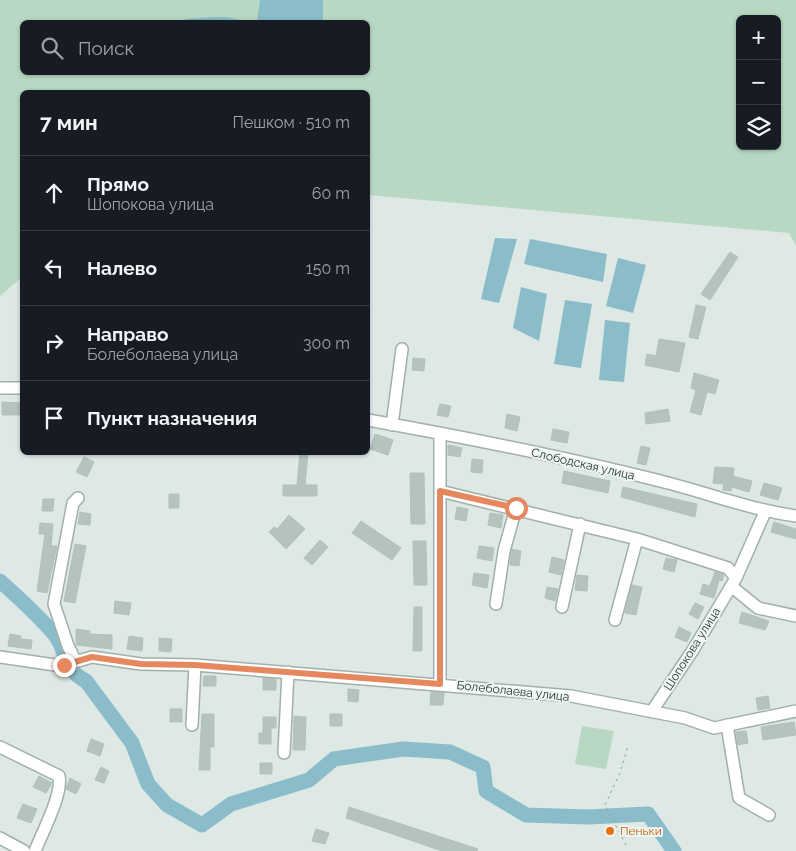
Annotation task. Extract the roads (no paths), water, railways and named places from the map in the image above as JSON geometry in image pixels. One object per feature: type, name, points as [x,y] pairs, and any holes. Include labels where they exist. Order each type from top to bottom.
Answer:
[{"type":"street","points":[[392,425],[402,349]]},
{"type":"street","points":[[0,388],[20,388]]},
{"type":"street","name":"Слободская улица","points":[[370,420],[440,433],[673,484],[765,512],[796,516]]},
{"type":"street","points":[[440,433],[440,684]]},
{"type":"street","points":[[440,491],[637,539],[728,568],[734,582],[758,608],[796,616]]},
{"type":"street","points":[[76,660],[68,646],[54,604],[73,503],[78,498]]},
{"type":"street","points":[[496,604],[504,551],[516,508]]},
{"type":"street","name":"Шопокова улица","points":[[652,711],[693,650],[734,582],[765,512]]},
{"type":"street","points":[[562,607],[580,524]]},
{"type":"street","points":[[615,620],[637,539]]},
{"type":"street","name":"Болеболаева улица","points":[[0,657],[55,665],[64,665],[76,660],[92,657],[141,664],[195,665],[570,696],[685,718],[714,728],[796,711]]},
{"type":"street","points":[[192,725],[195,665]]},
{"type":"street","points":[[284,753],[288,672]]},
{"type":"street","points":[[727,725],[739,798],[768,815]]},
{"type":"street","points":[[0,747],[59,776],[61,782],[35,851]]},
{"type":"street","points":[[0,838],[24,851]]},
{"type":"water","points":[[260,0],[323,0],[323,20],[257,20]]},
{"type":"water","points":[[227,17],[240,20],[184,20]]},
{"type":"water","points":[[495,238],[517,239],[499,303],[481,299]]},
{"type":"water","points":[[530,239],[607,254],[603,282],[524,264]]},
{"type":"water","points":[[618,258],[646,265],[633,313],[606,306]]},
{"type":"water","points":[[521,287],[547,294],[539,341],[513,328]]},
{"type":"water","points":[[565,300],[592,304],[581,368],[554,364]]},
{"type":"water","points":[[605,320],[630,323],[624,382],[599,380]]},
{"type":"waterway","points":[[0,581],[35,613],[54,634],[73,671],[86,681],[132,743],[148,784],[167,805],[202,825],[231,804],[309,780],[334,759],[403,749],[450,752],[483,767],[486,791],[526,815],[588,817],[648,814],[674,851]]},
{"type":"place","name":"Пеньки","points":[[610,831]]}]
